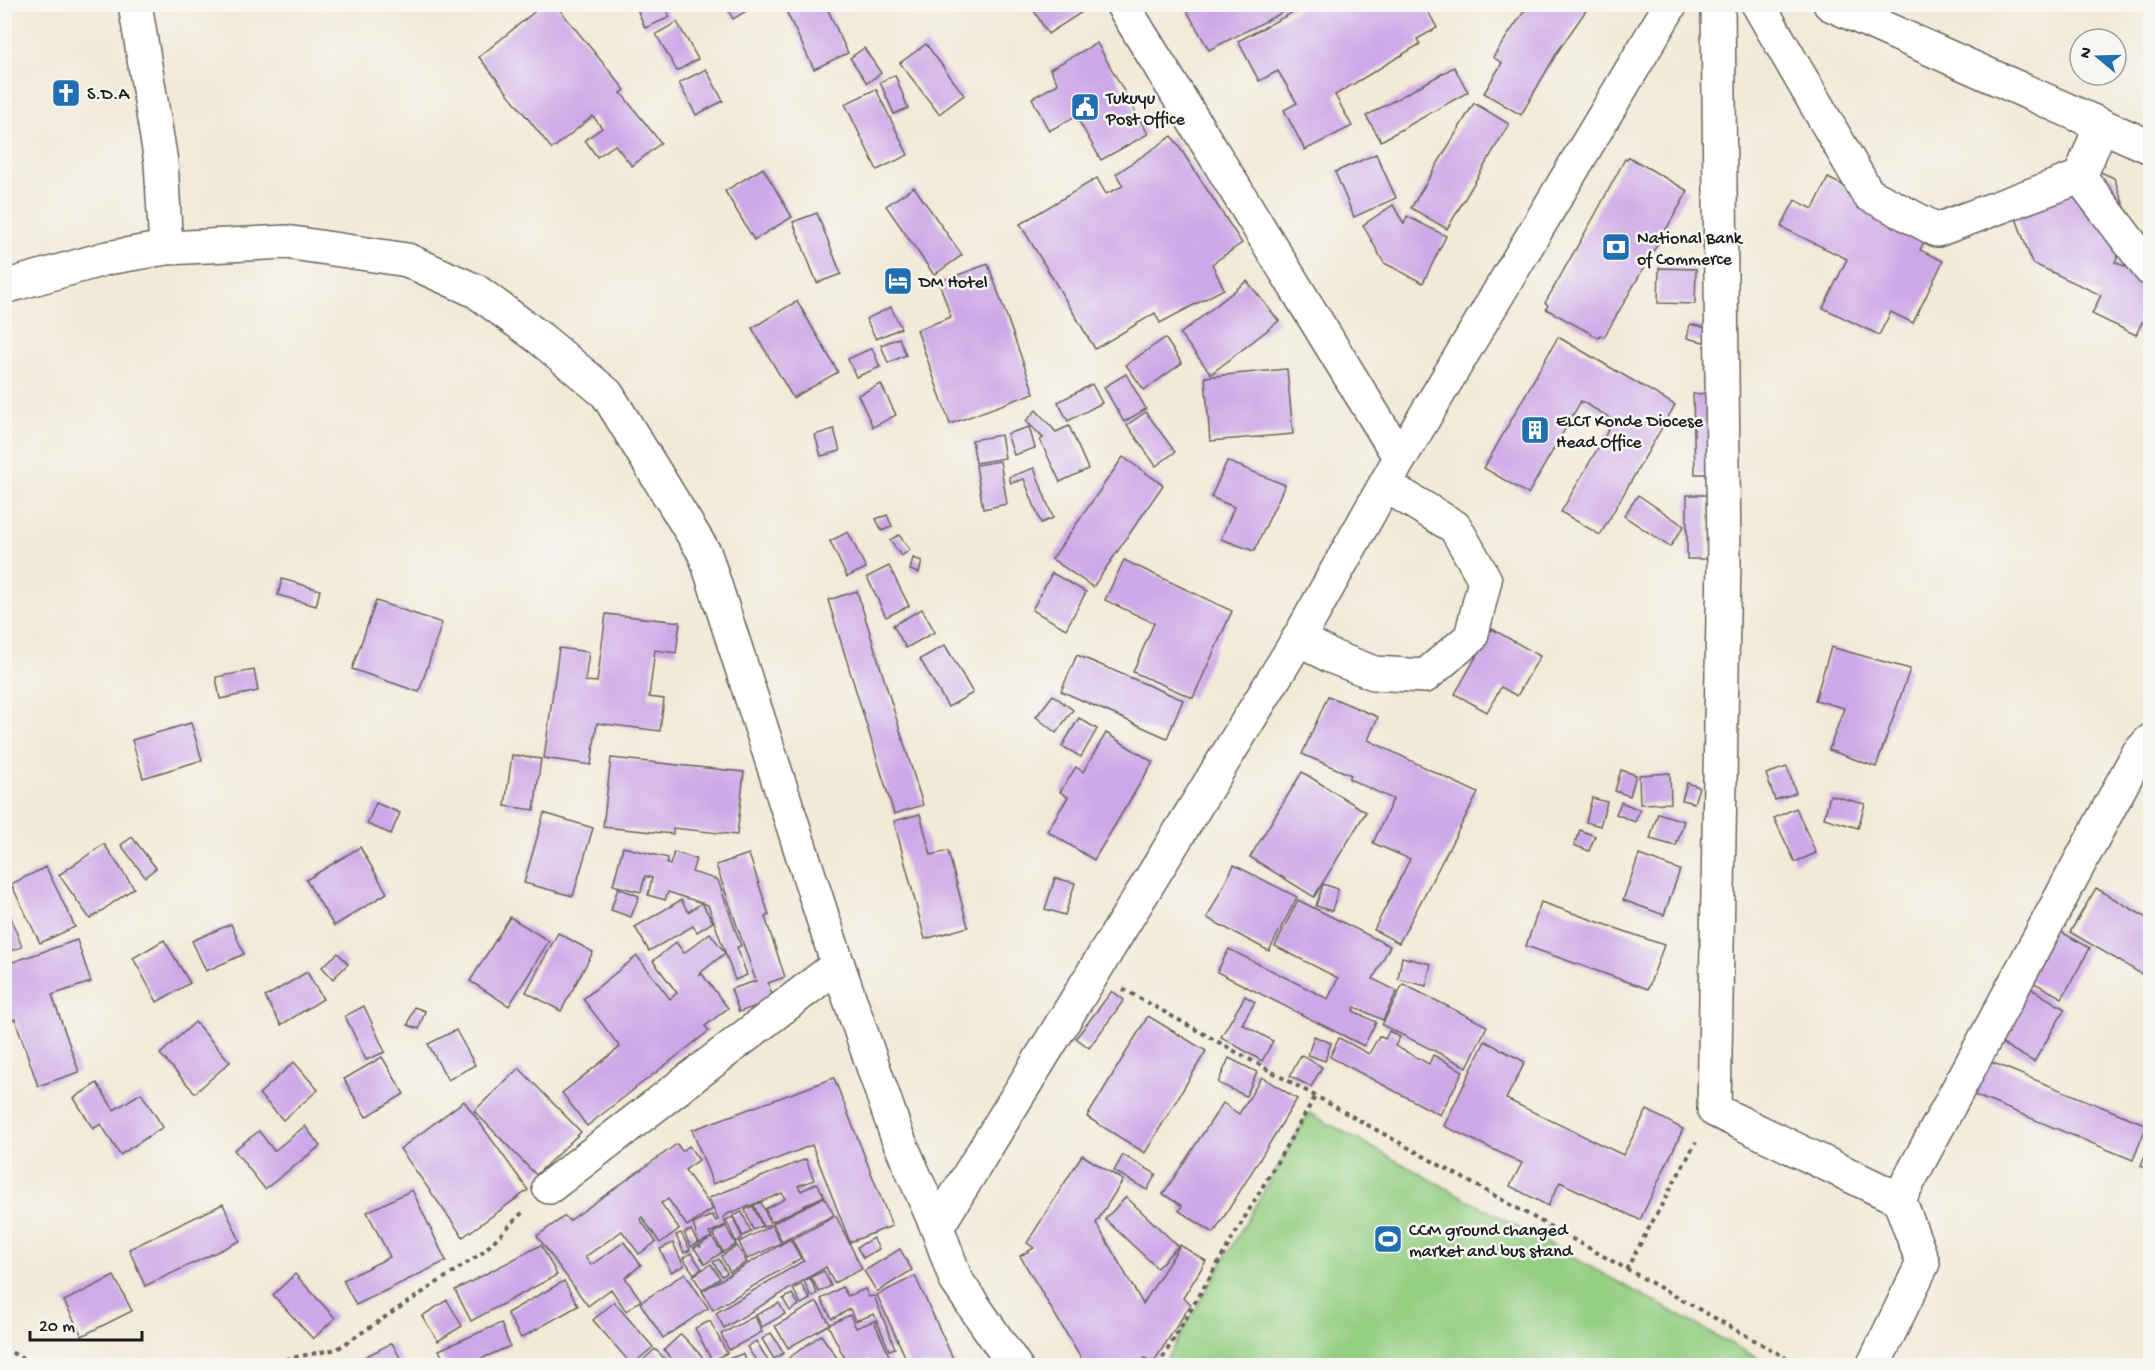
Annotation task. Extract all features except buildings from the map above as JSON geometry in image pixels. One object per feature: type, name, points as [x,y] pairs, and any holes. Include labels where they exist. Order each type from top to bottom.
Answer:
[{"type":"main road","points":[[135,4],[161,162],[166,248]]},
{"type":"main road","points":[[1122,4],[1392,471],[1455,527],[1485,580],[1472,637],[1425,676],[1374,673],[1330,656],[1299,638]]},
{"type":"main road","points":[[937,1227],[1299,638],[1392,471],[1671,4]]},
{"type":"main road","points":[[1718,4],[1724,560],[1714,1110],[1899,1199],[1923,1263],[1873,1365]]},
{"type":"main road","points":[[1758,4],[1868,194],[1937,230],[2080,177],[2101,126]]},
{"type":"main road","points":[[1830,4],[2151,147]]},
{"type":"main road","points":[[2080,177],[2151,268]]},
{"type":"main road","points":[[4,287],[107,258],[166,248],[286,242],[407,260],[476,291],[542,339],[608,394],[705,554],[838,965],[897,1136],[937,1227],[956,1280],[1015,1365]]},
{"type":"main road","points":[[1899,1199],[2132,764],[2151,741]]},
{"type":"main road","points":[[549,1187],[838,965]]},
{"type":"path","points":[[1093,973],[1801,1365]]},
{"type":"path","points":[[1158,1365],[1315,1097]]},
{"type":"path","points":[[1626,1270],[1714,1110]]},
{"type":"path","points":[[250,1365],[337,1349],[482,1253],[549,1187]]},
{"type":"path","points":[[4,1348],[35,1365]]},
{"type":"path","points":[[522,1365],[533,1360],[552,1365]]},
{"type":"green space","name":"CCM ground changed market and bus stand","points":[[1309,1113],[1770,1365],[1163,1365]]},
{"type":"place","name":"S.D.A","points":[[66,93]]},
{"type":"place","name":"Tukuyu Post Office","points":[[1085,107]]},
{"type":"place","name":"National Bank of Commerce","points":[[1616,247]]},
{"type":"place","name":"DM Hotel","points":[[898,281]]},
{"type":"place","name":"ELCT Konde Diocese Head Office","points":[[1535,430]]},
{"type":"place","name":"CCM ground changed market and bus stand","points":[[1388,1239]]}]
